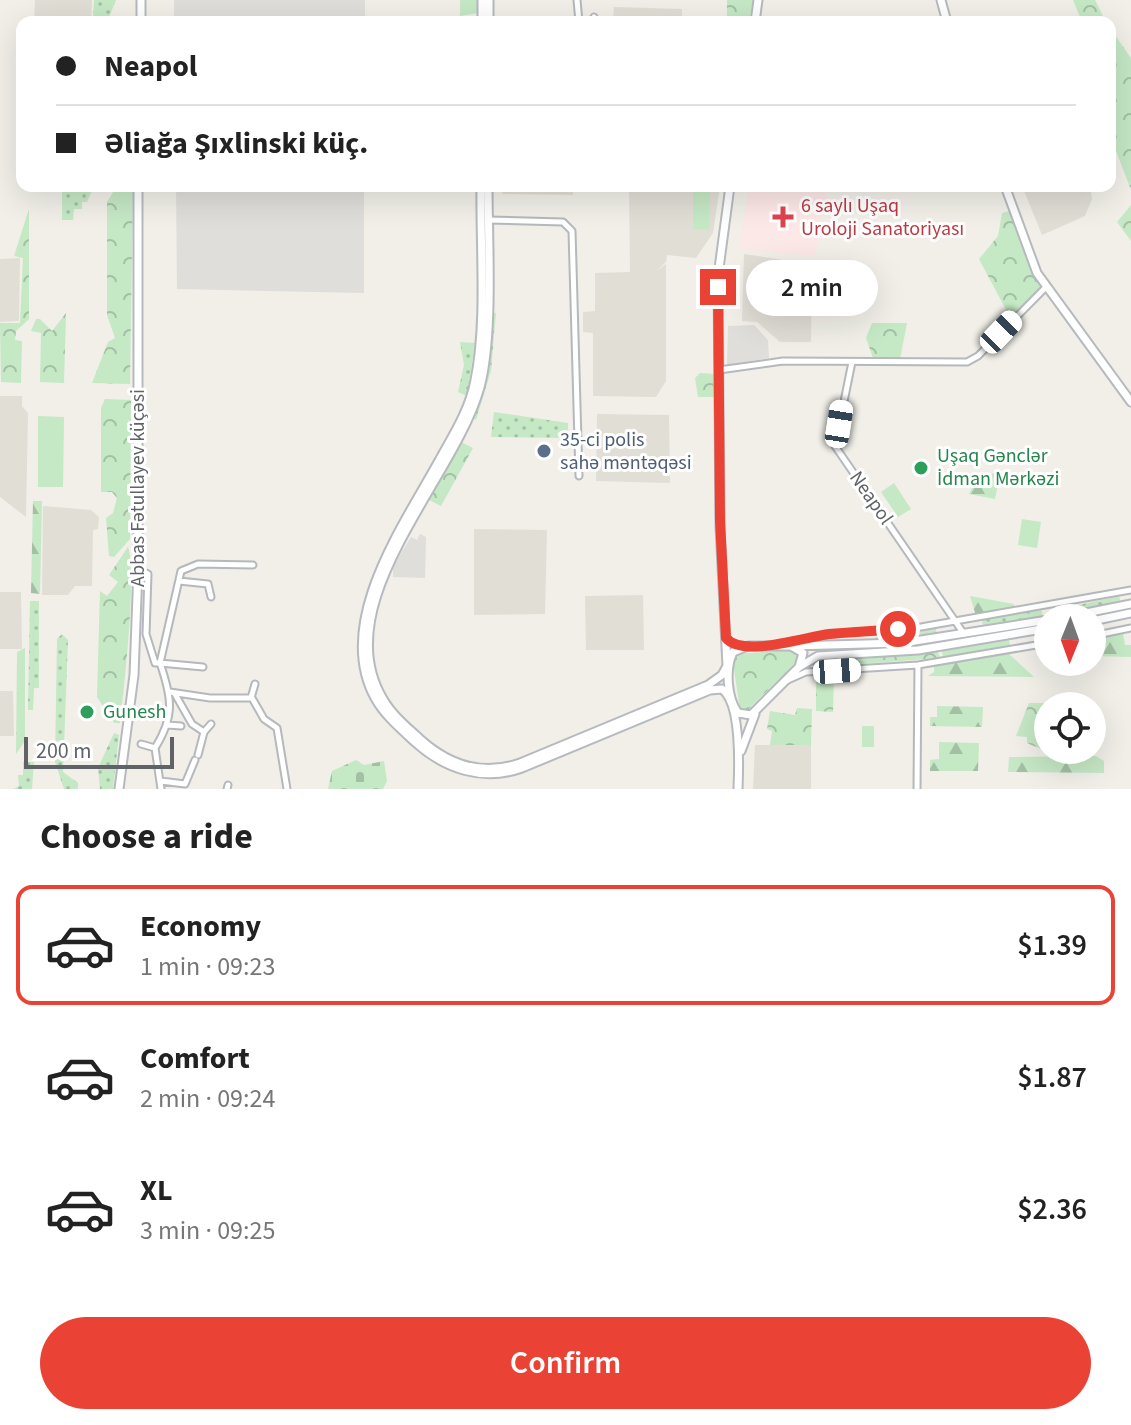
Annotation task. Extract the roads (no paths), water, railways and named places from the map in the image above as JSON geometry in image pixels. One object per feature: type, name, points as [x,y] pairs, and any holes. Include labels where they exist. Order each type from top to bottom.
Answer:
[{"type":"main road","name":"Abbas Fətullayev küçəsi","points":[[119,789],[134,675],[138,569],[138,192]]},
{"type":"main road","points":[[481,192],[475,381],[463,417],[378,574],[365,612],[367,678],[381,707],[448,765],[474,773],[498,774],[522,768],[710,690],[726,691],[741,715],[749,716],[777,686],[818,656],[918,650],[1034,630]]},
{"type":"main road","points":[[488,192],[484,364],[476,402],[383,577],[371,613],[373,677],[385,703],[403,727],[449,761],[475,768],[506,767],[708,685],[722,675],[735,650],[748,646]]},
{"type":"main road","points":[[729,192],[718,276],[719,370],[724,630],[740,757],[738,789]]},
{"type":"main road","points":[[1007,192],[1033,265],[1131,402]]},
{"type":"main road","points":[[1106,609],[1131,604]]},
{"type":"main road","points":[[1106,618],[1131,613]]},
{"type":"main road","points":[[724,630],[729,643],[748,646],[870,645],[1034,622]]},
{"type":"main road","points":[[791,646],[803,653],[799,667]]},
{"type":"main road","points":[[740,757],[756,711]]},
{"type":"street","points":[[488,220],[563,222],[572,231],[579,476]]},
{"type":"street","points":[[719,370],[774,362],[973,360],[1046,287]]},
{"type":"street","name":"Neapol","points":[[852,362],[835,446],[964,634]]},
{"type":"street","points":[[204,732],[192,724],[173,693],[160,663],[181,571],[187,566],[253,565]]},
{"type":"street","points":[[138,569],[148,574],[147,646],[155,663],[203,667]]},
{"type":"street","points":[[179,581],[205,583],[211,597]]},
{"type":"street","points":[[767,646],[818,636],[978,618],[1131,590]]},
{"type":"street","points":[[978,618],[981,631]]},
{"type":"street","points":[[1106,633],[1131,628]]},
{"type":"street","points":[[1013,634],[1014,649]]},
{"type":"street","points":[[777,686],[806,672],[918,665],[1034,645]]},
{"type":"street","points":[[917,789],[918,665]]},
{"type":"street","points":[[255,684],[252,698],[264,719],[277,728],[287,789]]},
{"type":"street","points":[[173,693],[210,698],[252,698]]},
{"type":"street","points":[[161,789],[155,748],[168,725],[173,693]]},
{"type":"street","points":[[161,781],[185,784],[204,732],[211,724]]},
{"type":"street","points":[[168,725],[181,726]]},
{"type":"street","points":[[141,744],[155,748]]},
{"type":"place","name":"6 saylı Uşaq Uroloji Sanatoriyası","points":[[783,217]]},
{"type":"place","name":"35-ci polis sahə məntəqəsi","points":[[544,451]]},
{"type":"place","name":"Uşaq Gənclər İdman Mərkəzi","points":[[921,468]]},
{"type":"place","name":"Gunesh","points":[[87,712]]}]
